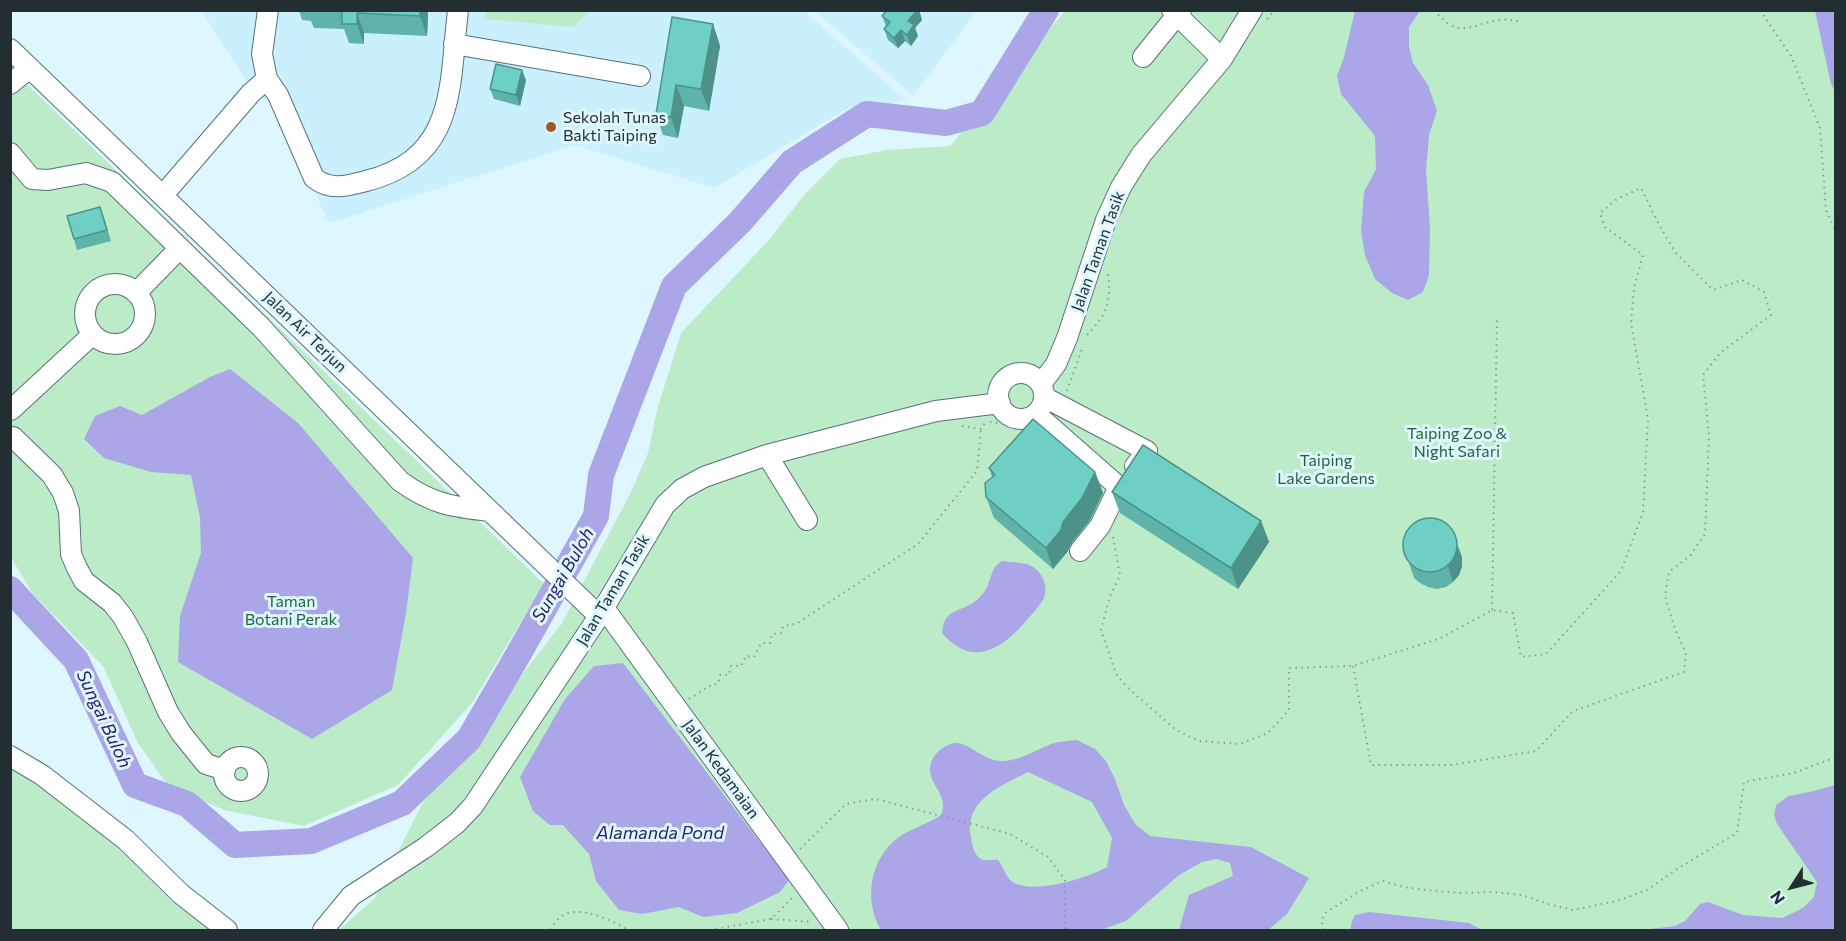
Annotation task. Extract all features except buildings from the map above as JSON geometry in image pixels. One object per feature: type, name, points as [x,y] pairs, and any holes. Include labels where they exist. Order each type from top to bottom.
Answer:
[{"type":"street","points":[[268,10],[261,54],[267,79],[278,95],[314,178],[322,184],[336,188],[373,180],[396,170],[415,160],[429,144],[439,128],[446,106],[458,10]]},
{"type":"street","points":[[1143,57],[1177,12],[1222,58]]},
{"type":"street","name":"Jalan Taman Tasik","points":[[1046,404],[1056,364],[1067,338],[1106,220],[1121,187],[1141,155],[1260,15]]},
{"type":"street","points":[[454,44],[640,76]]},
{"type":"street","name":"Jalan Air Terjun","points":[[10,49],[581,599],[601,612]]},
{"type":"street","points":[[10,84],[30,68]]},
{"type":"street","points":[[163,195],[251,93],[267,79]]},
{"type":"street","points":[[10,153],[32,179],[48,180],[86,173],[112,182],[261,327],[400,481],[416,493],[436,502],[490,511]]},
{"type":"street","points":[[136,293],[180,248]]},
{"type":"street","points":[[118,284],[136,293],[145,310],[141,329],[136,336],[118,344],[100,340],[93,334],[87,325],[85,315],[91,296],[99,289],[118,284]]},
{"type":"street","points":[[93,334],[11,410],[17,426],[12,439],[52,475],[63,493],[69,511],[71,554],[77,568],[84,581],[112,603],[123,617],[137,642],[168,712],[181,734],[206,764],[225,770]]},
{"type":"street","points":[[1046,404],[1029,417],[1015,418],[1008,414],[1000,403],[1000,388],[1008,377],[1022,373],[1036,378],[1046,404],[1119,488]]},
{"type":"street","name":"Jalan Taman Tasik","points":[[323,930],[351,896],[426,848],[457,823],[473,806],[601,612],[665,505],[681,489],[704,477],[767,455],[936,411],[1000,403]]},
{"type":"street","points":[[1046,404],[1147,451],[1119,488],[1100,526],[1080,551]]},
{"type":"street","points":[[767,455],[807,520]]},
{"type":"street","name":"Jalan Kedamaian","points":[[601,612],[677,707],[836,927]]},
{"type":"street","points":[[10,756],[42,775],[126,840],[181,894],[227,930]]},
{"type":"street","points":[[306,930],[331,908],[351,896]]},
{"type":"path","points":[[1260,15],[1275,10]]},
{"type":"path","points":[[1760,10],[1791,56],[1820,128],[1826,210],[1836,232]]},
{"type":"path","points":[[1435,11],[1453,27],[1470,28],[1502,20],[1518,21]]},
{"type":"path","points":[[1107,532],[1115,538],[1120,575],[1110,596],[1101,630],[1116,674],[1128,688],[1176,730],[1199,741],[1240,744],[1268,733],[1288,710],[1289,668],[1353,666],[1441,638],[1492,610],[1514,614],[1521,657],[1546,654],[1621,571],[1644,513],[1648,419],[1631,323],[1634,288],[1643,255],[1605,227],[1600,213],[1617,199],[1641,188],[1659,225],[1676,252],[1713,290],[1742,280],[1764,292],[1771,315],[1720,353],[1703,375],[1709,436],[1705,534],[1690,556],[1669,572],[1665,596],[1675,629],[1686,653],[1684,672],[1573,711],[1536,751],[1452,765],[1371,765],[1353,666]]},
{"type":"path","points":[[677,707],[713,684],[718,684],[720,675],[729,675],[731,666],[741,666],[746,656],[754,657],[761,643],[770,642],[772,634],[781,633],[783,626],[796,624],[918,544],[977,471],[981,429],[986,422],[1038,426],[1046,404],[1087,334],[1106,312],[1110,292],[1108,272]]},
{"type":"path","points":[[1492,610],[1497,320]]},
{"type":"path","points":[[958,426],[981,429]]},
{"type":"path","points":[[1323,930],[1322,920],[1325,913],[1360,891],[1383,881],[1426,890],[1522,895],[1573,910],[1617,901],[1647,890],[1737,833],[1744,782],[1794,772],[1836,758]]},
{"type":"path","points":[[788,861],[822,825],[846,804],[876,799],[1010,834],[1048,857],[1065,880],[1065,930]]},
{"type":"path","points":[[771,919],[804,884]]},
{"type":"path","points":[[551,930],[560,917],[571,911],[591,914],[629,930]]},
{"type":"path","points":[[710,930],[771,919],[836,927]]},
{"type":"shaded area","name":"Sekolah Tunas Bakti Taiping","points":[[201,11],[804,11],[907,101],[848,108],[714,188],[575,145],[329,223],[274,104],[255,94]]},
{"type":"shaded area","points":[[815,11],[977,11],[913,96]]},
{"type":"green space","points":[[485,10],[590,11],[573,27],[485,19]]},
{"type":"green space","name":"Taiping Lake Gardens","points":[[1065,11],[1835,11],[1835,930],[339,930],[375,898],[422,804],[562,623],[631,492],[648,453],[657,410],[681,333],[768,241],[805,194],[840,159],[886,150],[950,146]]},
{"type":"green space","name":"Taman Botani Perak","points":[[11,69],[544,584],[472,703],[398,785],[304,826],[224,810],[168,786],[138,743],[103,666],[33,594],[11,558]]},
{"type":"green space","points":[[10,768],[90,824],[212,930],[11,930]]},
{"type":"water","points":[[1355,11],[1420,11],[1409,27],[1409,46],[1413,63],[1428,85],[1437,111],[1429,135],[1426,171],[1430,228],[1429,275],[1423,292],[1408,300],[1392,293],[1375,279],[1365,255],[1361,232],[1364,192],[1376,169],[1375,136],[1341,94],[1337,76]]},
{"type":"water","points":[[1815,11],[1835,11],[1835,91],[1831,84]]},
{"type":"water","points":[[230,369],[298,423],[413,558],[392,690],[312,739],[178,662],[180,616],[201,553],[200,518],[191,475],[151,472],[104,458],[84,439],[95,416],[120,406],[142,415],[210,377]]},
{"type":"water","points":[[1002,561],[1026,564],[1037,570],[1045,586],[1044,598],[1037,609],[1007,640],[986,651],[964,650],[953,644],[942,633],[944,624],[951,614],[974,602],[983,594],[995,567]]},
{"type":"water","name":"Alamanda Pond","points":[[623,663],[789,880],[780,892],[737,913],[703,917],[679,907],[642,914],[619,910],[596,881],[589,854],[563,825],[550,825],[533,811],[520,777],[565,699],[594,666]]},
{"type":"water","points":[[1077,740],[1095,749],[1106,761],[1124,805],[1136,825],[1150,836],[1251,847],[1309,878],[1287,914],[1268,930],[1179,930],[1189,895],[1233,876],[1230,863],[1216,859],[1202,862],[1179,875],[1126,921],[1101,930],[881,930],[872,906],[872,880],[876,868],[881,856],[899,837],[941,815],[943,802],[932,779],[930,767],[933,758],[942,748],[960,743],[989,758],[1002,761],[1022,757],[1054,743]],"holes":[[[1028,772],[1092,802],[1112,838],[1107,867],[1098,871],[1060,884],[1022,886],[1010,880],[998,860],[981,859],[974,850],[970,824],[979,804],[996,789]]]},
{"type":"water","points":[[1835,785],[1835,930],[1641,930],[1675,926],[1685,921],[1700,904],[1708,902],[1743,915],[1782,918],[1803,908],[1814,897],[1817,882],[1777,824],[1774,815],[1776,805],[1789,796]]},
{"type":"water","points":[[1369,912],[1469,923],[1482,930],[1351,930],[1355,915]]},
{"type":"waterway","name":"Sungai Buloh","points":[[10,589],[76,660],[135,785],[187,804],[235,845],[311,841],[402,803],[469,739],[596,516],[601,475],[674,286],[740,222],[792,162],[867,114],[946,123],[982,113],[1046,10]]},
{"type":"place","name":"Sekolah Tunas Bakti Taiping","points":[[551,127]]},
{"type":"park label","name":"Taiping Zoo & Night Safari","points":[[1457,443]]}]
